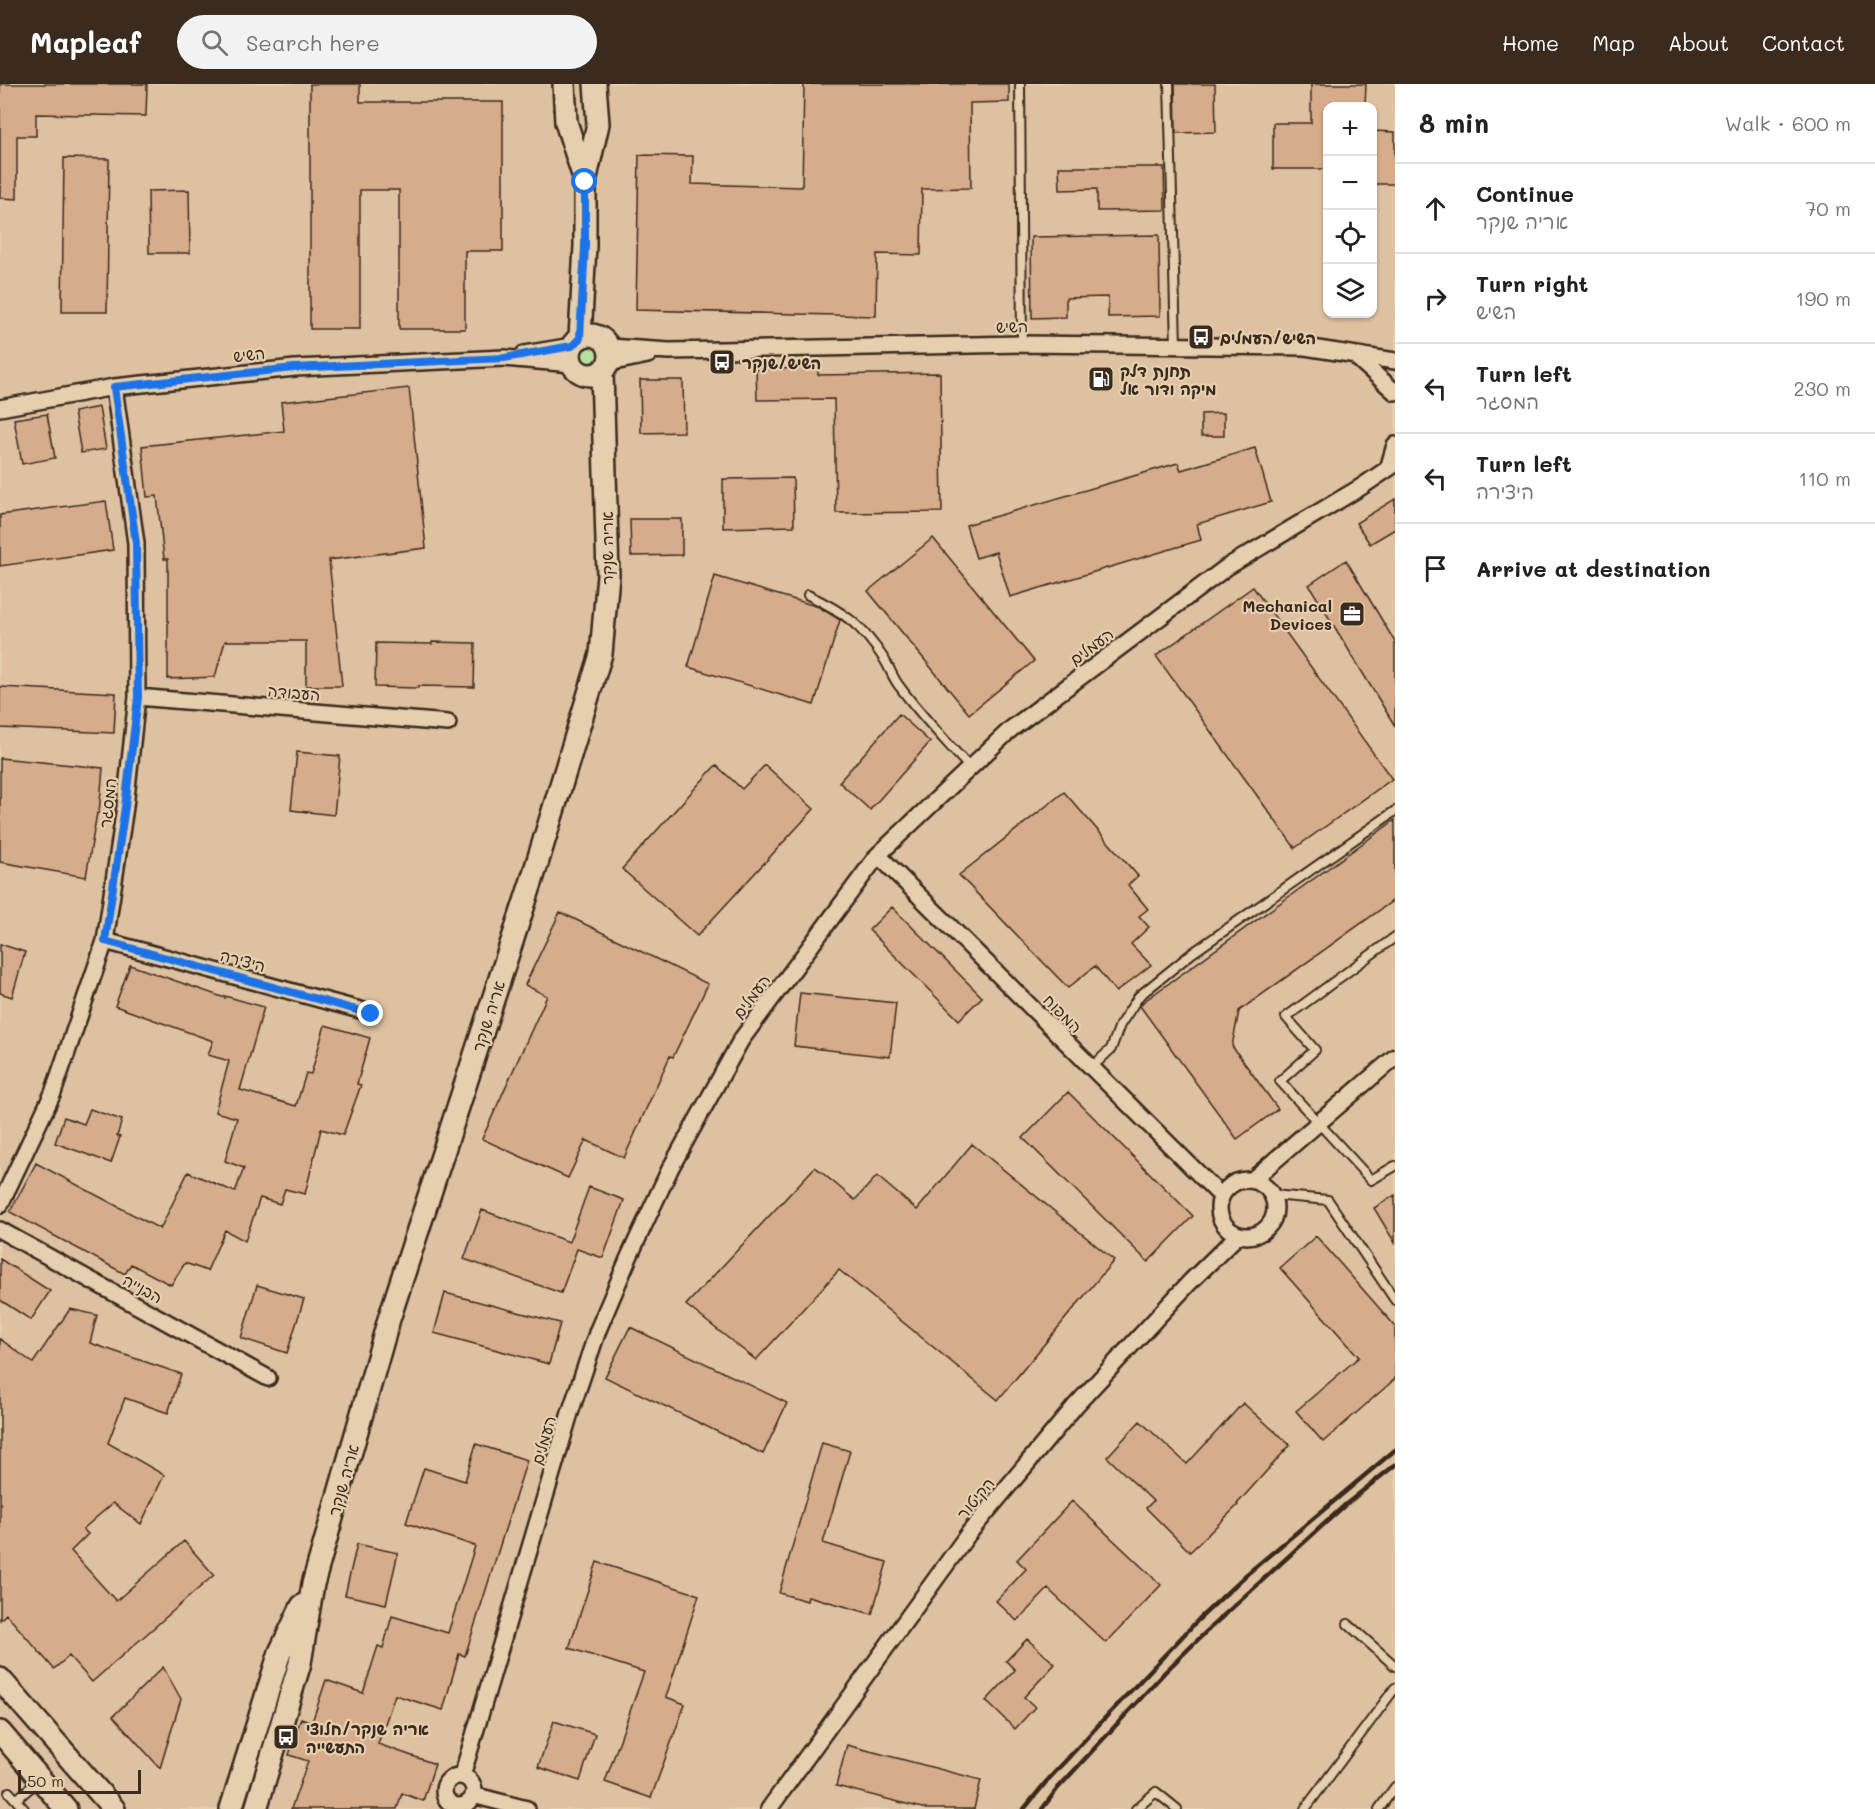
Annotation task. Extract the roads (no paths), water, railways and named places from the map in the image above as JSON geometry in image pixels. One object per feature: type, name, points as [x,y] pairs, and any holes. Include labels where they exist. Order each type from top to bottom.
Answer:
[{"type":"street","name":"אריה שנקר","points":[[564,84],[570,125],[585,182]]},
{"type":"street","name":"אריה שנקר","points":[[256,1809],[300,1663],[313,1584],[389,1319],[532,880],[601,654],[608,575],[604,440],[591,355],[585,246],[585,182],[594,126],[596,84]]},
{"type":"street","name":"השיש","points":[[0,408],[114,387],[294,368],[669,351],[1022,344],[1305,347],[1395,361]]},
{"type":"street","points":[[1354,355],[1395,392],[1395,407]]},
{"type":"street","name":"המסגר","points":[[0,1205],[53,1093],[105,941],[125,807],[138,698],[136,543],[114,387]]},
{"type":"street","name":"העמלים","points":[[462,1776],[570,1413],[598,1330],[670,1169],[741,1040],[878,855],[1011,729],[1227,567],[1361,488],[1392,466],[1395,445]]},
{"type":"street","name":"העבודה","points":[[138,698],[448,723]]},
{"type":"street","name":"המפוח","points":[[878,855],[1221,1196]]},
{"type":"street","name":"היצירה","points":[[105,941],[371,1014]]},
{"type":"street","points":[[1252,1180],[1395,1056]]},
{"type":"street","points":[[1252,1180],[1260,1183],[1272,1195],[1276,1204],[1272,1223],[1265,1231],[1247,1237],[1229,1231],[1223,1224],[1219,1205],[1221,1196],[1234,1183],[1252,1180]]},
{"type":"street","name":"הבנייה","points":[[0,1230],[268,1378]]},
{"type":"street","name":"הקיטור","points":[[769,1809],[969,1533],[1076,1405],[1190,1282],[1238,1235]]},
{"type":"street","name":"אריה שנקר","points":[[231,1809],[280,1652],[313,1584]]},
{"type":"street","points":[[0,1679],[114,1809]]},
{"type":"street","points":[[0,1732],[66,1809]]},
{"type":"street","points":[[452,1776],[462,1776],[471,1781],[473,1795],[463,1805],[448,1806],[444,1794],[445,1784],[452,1776]]},
{"type":"street","points":[[473,1795],[526,1809]]},
{"type":"lane","points":[[1020,84],[1022,344]]},
{"type":"lane","points":[[1168,84],[1176,346]]},
{"type":"lane","points":[[808,595],[838,609],[859,626],[884,659],[897,684],[970,768]]},
{"type":"lane","points":[[1092,1067],[1111,1049],[1120,1025],[1139,996],[1191,954],[1395,811]]},
{"type":"lane","points":[[1395,937],[1286,1017],[1315,1050],[1280,1082],[1371,1180],[1395,1166]]},
{"type":"lane","points":[[1272,1195],[1328,1200],[1395,1300]]},
{"type":"lane","points":[[1348,1624],[1395,1666]]},
{"type":"lane","points":[[1305,1809],[1395,1688]]},
{"type":"lane","points":[[16,1800],[40,1779]]},
{"type":"lane","points":[[1379,1809],[1395,1787]]},
{"type":"lane","points":[[9,1792],[24,1809]]},
{"type":"lane","points":[[1136,1809],[1156,1792],[1177,1809]]},
{"type":"railway","points":[[1024,1809],[1103,1720],[1199,1619],[1247,1574],[1395,1450]]},
{"type":"railway","points":[[1042,1809],[1058,1788],[1165,1672],[1211,1627],[1345,1505],[1395,1465]]},
{"type":"place","name":"השיש/העמלים","points":[[1201,337]]},
{"type":"place","name":"השיש/שנקר","points":[[722,362]]},
{"type":"place","name":"תחנת דלק מיקה ודור אל","points":[[1101,379]]},
{"type":"place","name":"Mechanical Devices","points":[[1352,614]]},
{"type":"place","name":"אריה שנקר/חלוצי התעשייה","points":[[286,1737]]}]
